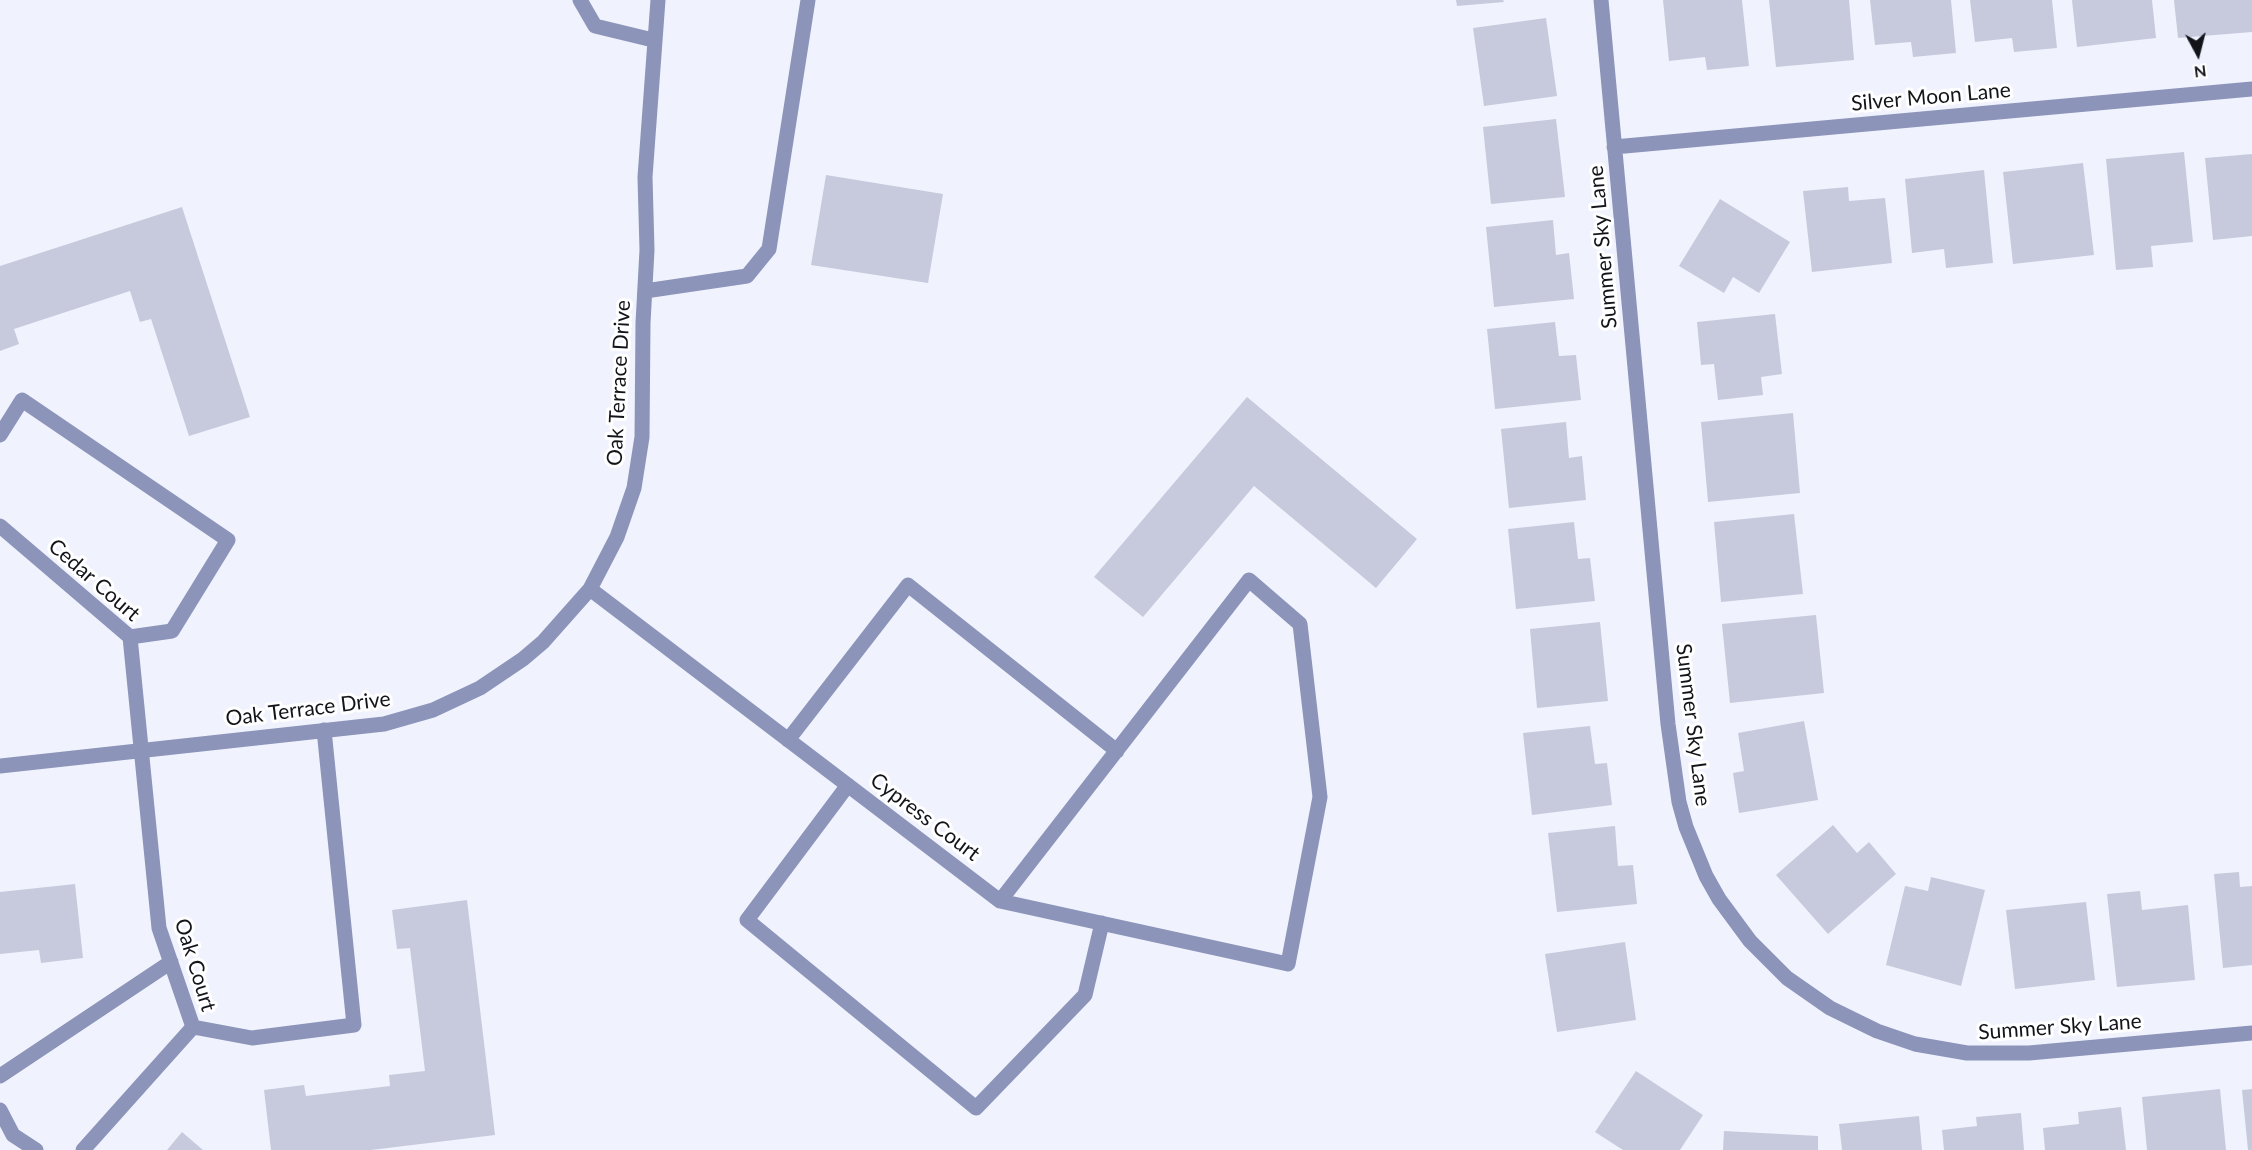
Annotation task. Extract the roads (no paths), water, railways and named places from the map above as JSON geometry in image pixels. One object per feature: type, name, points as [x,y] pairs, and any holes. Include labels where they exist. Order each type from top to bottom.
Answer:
[{"type":"street","points":[[580,0],[595,26],[653,40]]},
{"type":"street","name":"Oak Terrace Drive","points":[[0,766],[384,724],[433,710],[480,688],[543,642],[590,589],[617,537],[634,488],[642,437],[647,250],[645,177],[653,40],[658,0]]},
{"type":"street","points":[[645,291],[747,276],[769,249],[808,0]]},
{"type":"street","name":"Summer Sky Lane","points":[[1601,0],[1668,724],[1679,802],[1706,876],[1719,899],[1750,941],[1787,978],[1830,1008],[1877,1031],[1915,1044],[1967,1053],[2029,1053],[2252,1033]]},
{"type":"street","name":"Silver Moon Lane","points":[[1614,147],[2252,89]]},
{"type":"street","points":[[0,435],[22,400],[228,540],[172,631],[130,637]]},
{"type":"street","name":"Cedar Court","points":[[0,526],[130,637],[139,751]]},
{"type":"street","name":"Cypress Court","points":[[590,589],[1000,901],[1287,964],[1320,797],[1300,624],[1249,580],[1117,751]]},
{"type":"street","points":[[788,740],[908,585],[1117,751],[1000,901]]},
{"type":"street","points":[[193,1027],[252,1038],[354,1025],[324,730]]},
{"type":"street","name":"Oak Court","points":[[83,1150],[193,1027],[159,928],[139,751]]},
{"type":"street","points":[[848,784],[747,920],[976,1108],[1085,995],[1102,923]]},
{"type":"street","points":[[0,1076],[171,963]]},
{"type":"street","points":[[0,1110],[13,1134],[36,1150]]}]
